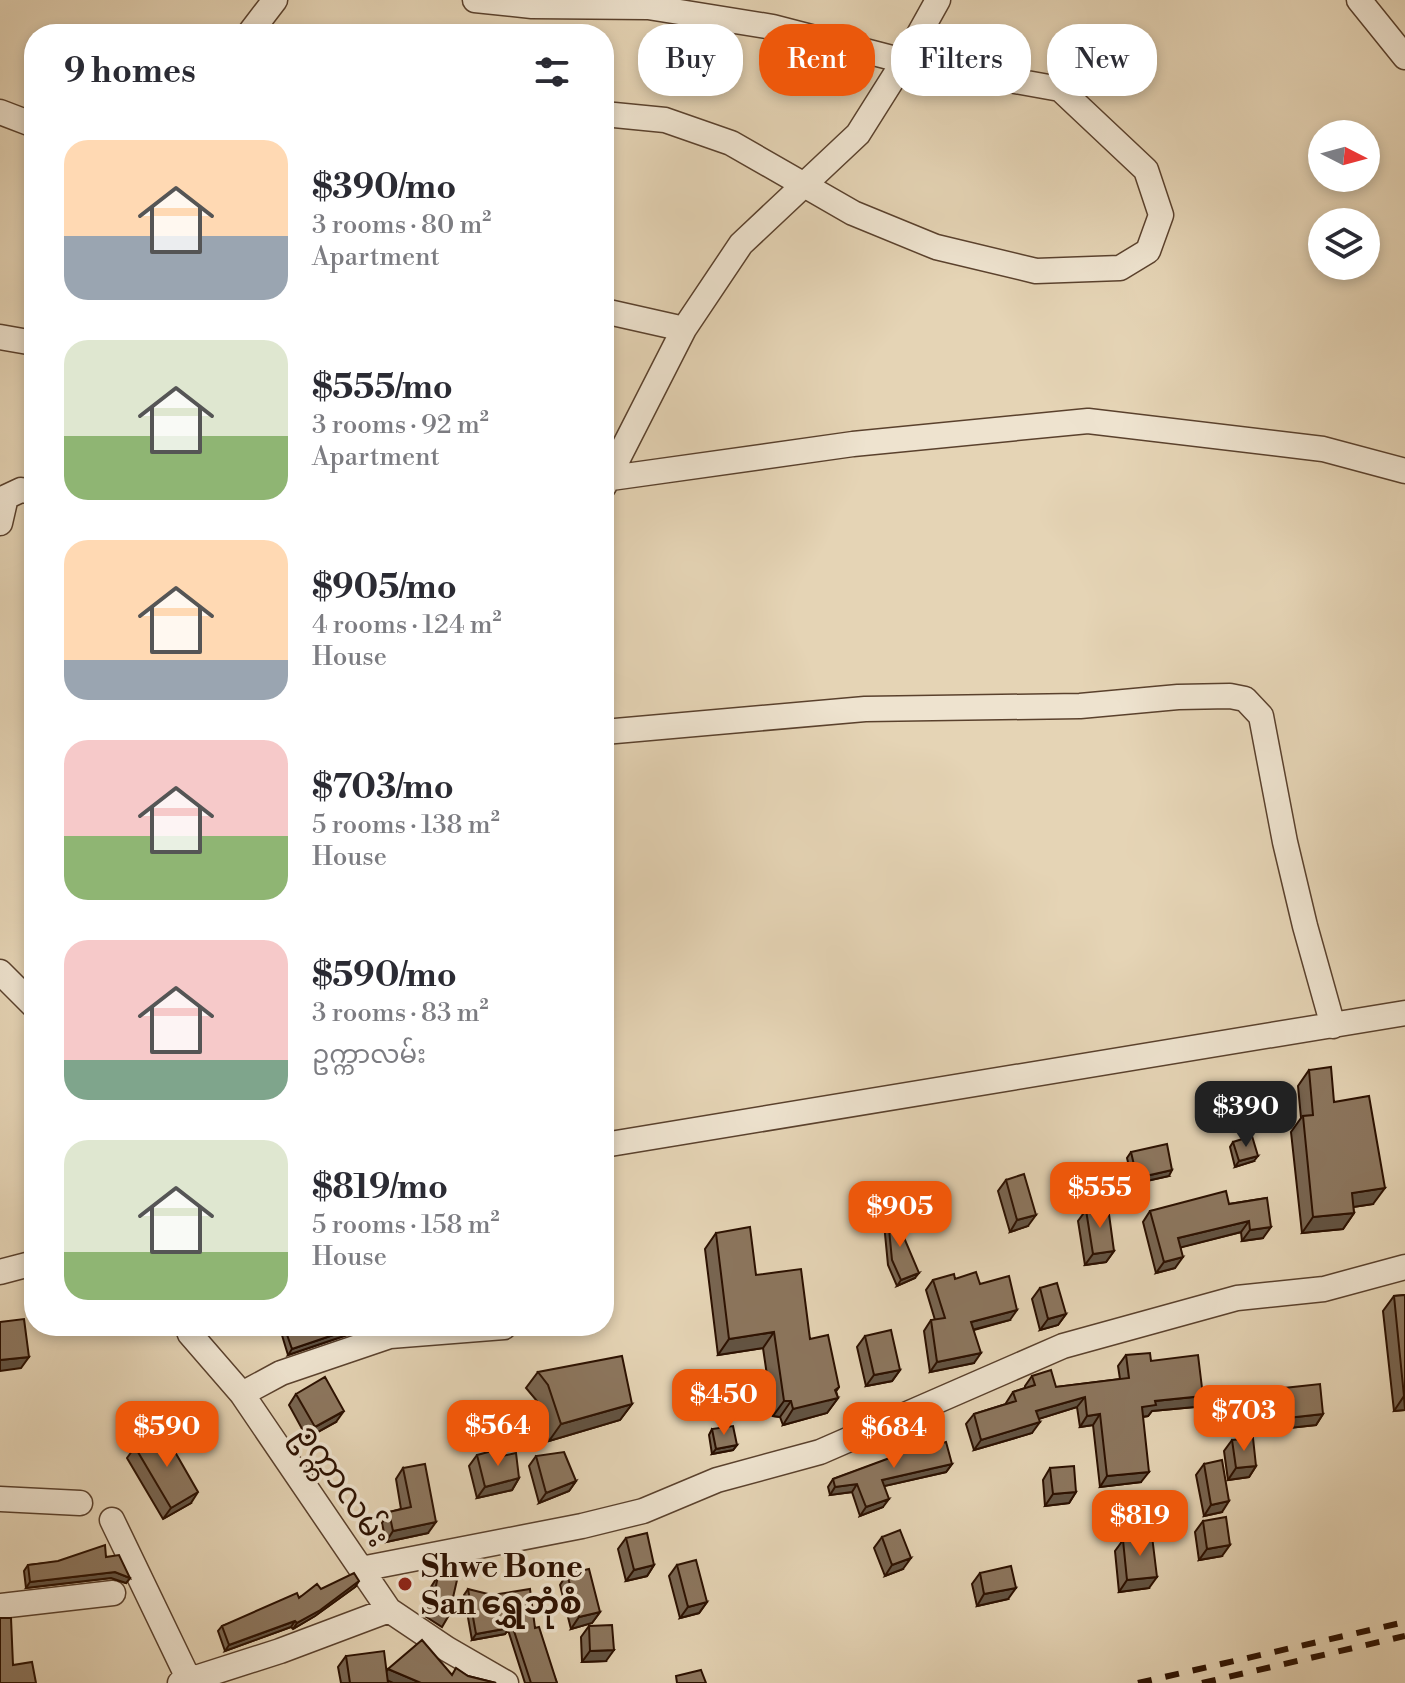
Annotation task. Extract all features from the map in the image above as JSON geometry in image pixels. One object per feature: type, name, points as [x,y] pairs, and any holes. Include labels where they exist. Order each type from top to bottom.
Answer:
[{"type":"street","points":[[257,24],[275,0]]},
{"type":"street","points":[[475,0],[532,6],[648,7],[773,27],[891,58]]},
{"type":"street","points":[[925,24],[938,0]]},
{"type":"street","points":[[1359,0],[1405,57]]},
{"type":"street","points":[[614,464],[684,329],[741,244],[858,134],[891,82]]},
{"type":"street","points":[[614,115],[665,120],[731,143],[853,213],[936,247],[1036,271],[1120,268],[1148,251],[1161,215],[1146,170],[1060,89],[1031,84]]},
{"type":"street","points":[[0,112],[24,121]]},
{"type":"street","points":[[614,313],[684,329]]},
{"type":"street","points":[[0,337],[24,341]]},
{"type":"street","points":[[614,480],[853,444],[1088,421],[1323,449],[1405,471]]},
{"type":"street","points":[[0,523],[6,497],[24,490]]},
{"type":"street","points":[[614,731],[865,709],[1080,706],[1178,697],[1230,696],[1245,699],[1261,716],[1285,842],[1333,1026]]},
{"type":"street","points":[[0,972],[24,996]]},
{"type":"street","points":[[614,1143],[1405,1013]]},
{"type":"street","points":[[0,1272],[24,1266]]},
{"type":"street","points":[[361,1569],[582,1526],[643,1511],[717,1480],[820,1452],[1063,1346],[1237,1298],[1324,1289],[1405,1267]]},
{"type":"street","name":"ဥက္ကာလမ်း","points":[[192,1336],[242,1394],[389,1610],[506,1683]]},
{"type":"street","points":[[242,1394],[281,1373],[390,1336]]},
{"type":"street","points":[[0,1499],[80,1503]]},
{"type":"street","points":[[112,1520],[185,1681],[280,1651],[389,1610]]},
{"type":"street","points":[[0,1606],[113,1593]]},
{"type":"building","points":[[1331,1067],[1334,1102],[1369,1096],[1385,1188],[1352,1193],[1354,1213],[1313,1217],[1303,1116],[1313,1115],[1309,1070]]},
{"type":"building","points":[[1252,1136],[1258,1156],[1239,1161],[1233,1142]]},
{"type":"building","points":[[1167,1144],[1172,1170],[1137,1178],[1131,1152]]},
{"type":"building","points":[[1024,1174],[1036,1215],[1017,1220],[1006,1180]]},
{"type":"building","points":[[1226,1191],[1229,1204],[1267,1198],[1271,1227],[1250,1230],[1249,1221],[1178,1238],[1183,1257],[1164,1262],[1150,1211]]},
{"type":"building","points":[[891,1207],[919,1273],[901,1280],[892,1260],[887,1208]]},
{"type":"building","points":[[1108,1207],[1114,1251],[1093,1254],[1086,1210]]},
{"type":"building","points":[[750,1227],[756,1275],[801,1269],[810,1339],[828,1335],[839,1387],[835,1390],[838,1398],[793,1409],[791,1401],[784,1401],[774,1332],[729,1339],[716,1233]]},
{"type":"building","points":[[976,1272],[980,1284],[1009,1276],[1017,1310],[971,1322],[981,1353],[937,1362],[931,1320],[945,1318],[933,1280],[954,1274],[955,1279]]},
{"type":"building","points":[[1057,1283],[1066,1314],[1048,1319],[1040,1288]]},
{"type":"building","points":[[1405,1295],[1405,1396],[1404,1396],[1394,1296]]},
{"type":"building","points":[[24,1319],[29,1357],[0,1360],[0,1322]]},
{"type":"building","points":[[891,1330],[900,1370],[874,1375],[865,1336]]},
{"type":"building","points":[[287,1336],[330,1336],[292,1349]]},
{"type":"building","points":[[1150,1353],[1151,1361],[1198,1355],[1203,1396],[1155,1401],[1156,1405],[1142,1407],[1149,1472],[1107,1476],[1100,1414],[1087,1416],[1085,1397],[1036,1411],[1040,1422],[981,1440],[974,1414],[1016,1401],[1013,1392],[1035,1385],[1032,1376],[1051,1370],[1056,1387],[1129,1378],[1126,1355]]},
{"type":"building","points":[[622,1356],[632,1404],[561,1424],[548,1385],[538,1372]]},
{"type":"building","points":[[325,1377],[344,1411],[315,1427],[296,1394]]},
{"type":"building","points":[[1320,1384],[1323,1414],[1278,1419],[1275,1389]]},
{"type":"building","points":[[733,1426],[737,1445],[716,1449],[712,1429]]},
{"type":"building","points":[[163,1431],[198,1492],[171,1508],[135,1447]]},
{"type":"building","points":[[1253,1438],[1256,1466],[1236,1468],[1232,1440]]},
{"type":"building","points":[[946,1442],[952,1464],[882,1480],[889,1499],[866,1507],[857,1484],[835,1487],[833,1479],[895,1456],[894,1449],[912,1447],[912,1450]]},
{"type":"building","points":[[496,1450],[498,1457],[516,1453],[519,1478],[485,1487],[477,1455]]},
{"type":"building","points":[[564,1452],[576,1481],[546,1493],[536,1456]]},
{"type":"building","points":[[1222,1460],[1229,1501],[1211,1505],[1204,1464]]},
{"type":"building","points":[[425,1464],[436,1522],[393,1531],[389,1512],[411,1507],[403,1468]]},
{"type":"building","points":[[1074,1466],[1076,1492],[1053,1494],[1050,1468]]},
{"type":"building","points":[[1226,1517],[1230,1545],[1207,1549],[1203,1521]]},
{"type":"building","points":[[900,1530],[911,1558],[892,1565],[882,1537]]},
{"type":"building","points":[[647,1533],[654,1565],[634,1570],[626,1538]]},
{"type":"building","points":[[1152,1536],[1157,1577],[1127,1580],[1123,1540]]},
{"type":"building","points":[[105,1545],[106,1557],[119,1555],[130,1578],[115,1572],[30,1582],[28,1565],[58,1561]]},
{"type":"building","points":[[696,1560],[707,1602],[688,1607],[677,1565]]},
{"type":"building","points":[[1011,1566],[1016,1588],[984,1594],[980,1573]]},
{"type":"building","points":[[589,1569],[600,1612],[579,1617],[567,1574]]},
{"type":"building","points":[[354,1573],[359,1581],[319,1611],[297,1623],[295,1621],[229,1645],[222,1626],[297,1593],[299,1598],[317,1584],[321,1589]]},
{"type":"building","points":[[438,1576],[457,1580],[449,1615],[432,1605]]},
{"type":"building","points":[[468,1589],[492,1595],[530,1589],[535,1628],[539,1627],[557,1683],[531,1683],[511,1622],[509,1628],[476,1634]]},
{"type":"building","points":[[0,1618],[11,1618],[13,1665],[32,1662],[36,1683],[0,1683]]},
{"type":"building","points":[[612,1625],[614,1650],[590,1651],[589,1626]]},
{"type":"building","points":[[422,1640],[452,1675],[456,1668],[468,1676],[496,1683],[421,1683],[388,1669]]},
{"type":"building","points":[[384,1651],[388,1683],[350,1683],[346,1656]]},
{"type":"building","points":[[701,1670],[706,1683],[677,1683],[676,1676]]},
{"type":"railway","points":[[1138,1683],[1405,1622]]},
{"type":"railway","points":[[1202,1683],[1405,1636]]},
{"type":"place","name":"Shwe Bone San ရွှေဘုံစံ","points":[[405,1584]]}]
